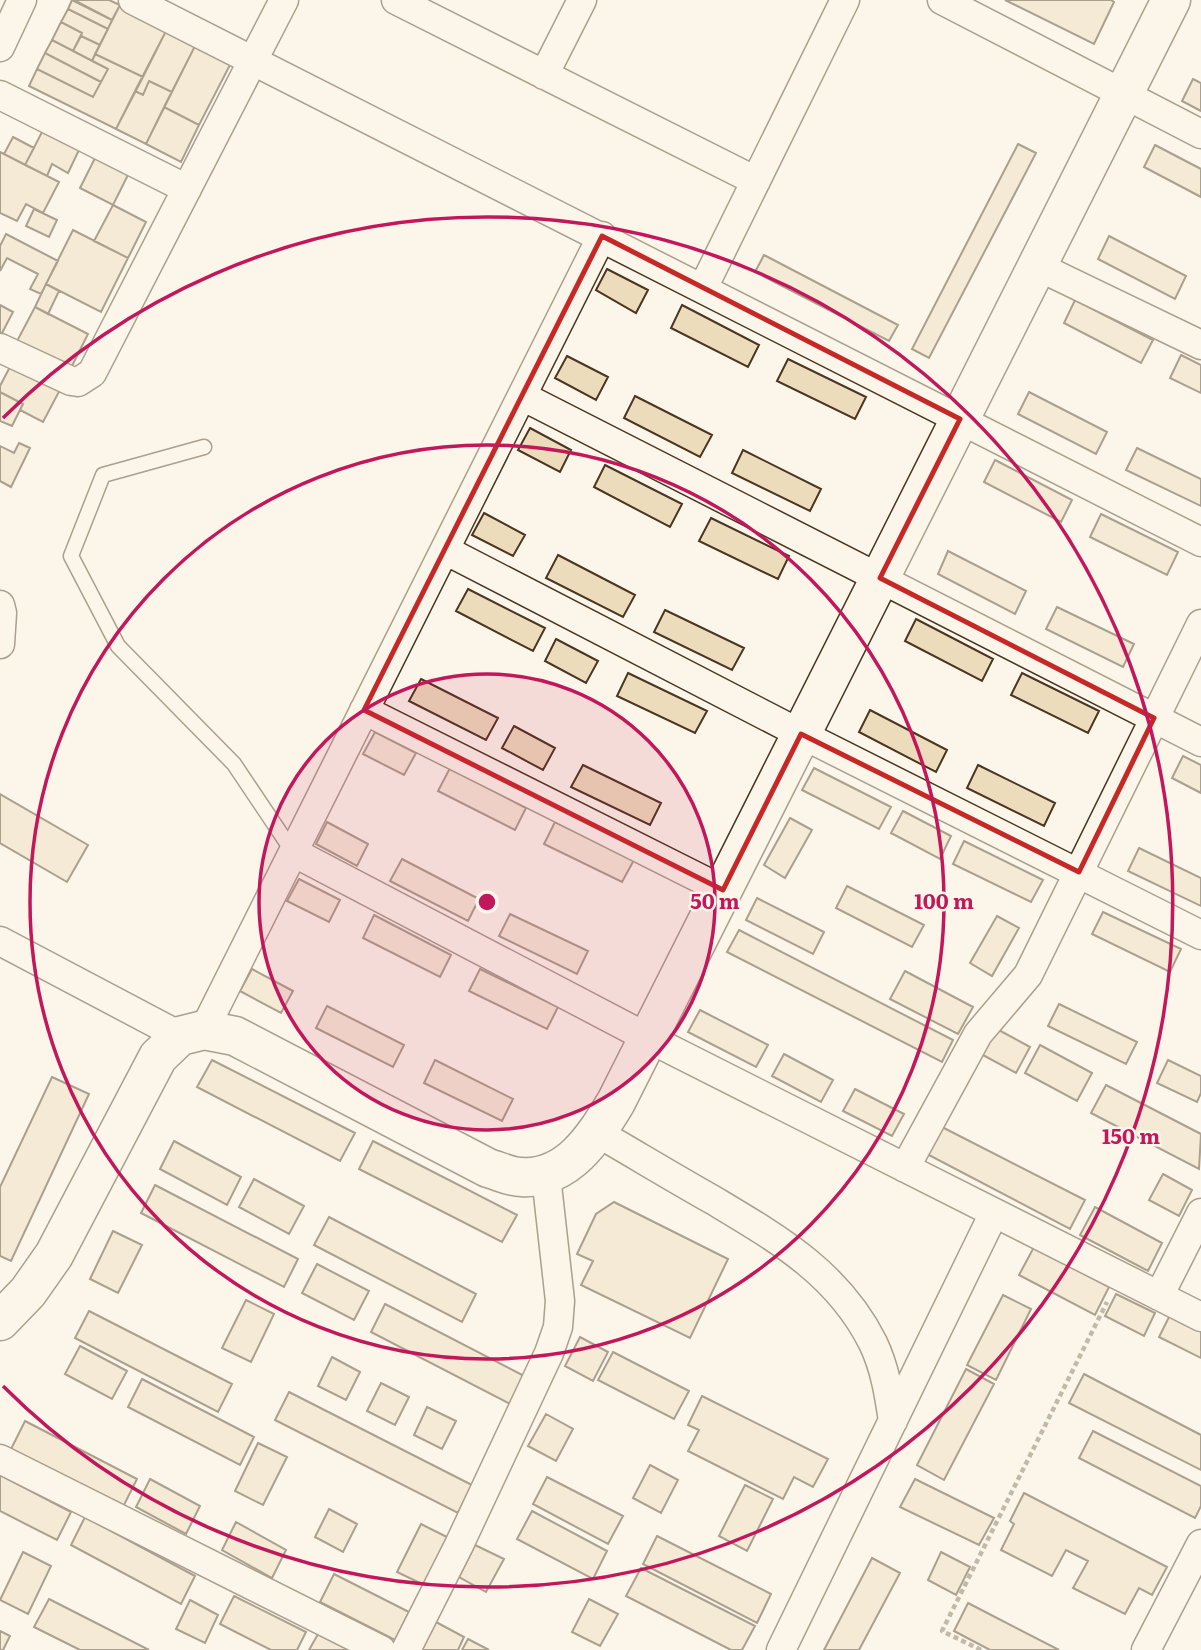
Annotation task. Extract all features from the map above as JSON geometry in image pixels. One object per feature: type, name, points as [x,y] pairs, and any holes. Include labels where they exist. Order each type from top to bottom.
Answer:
[{"type":"street","points":[[0,47],[22,0]]},
{"type":"street","points":[[133,0],[1201,542]]},
{"type":"street","points":[[0,348],[61,379],[78,383],[92,373],[284,0]]},
{"type":"street","points":[[396,0],[756,181]]},
{"type":"street","points":[[544,75],[582,0]]},
{"type":"street","points":[[703,288],[845,0]]},
{"type":"street","points":[[942,0],[1201,134]]},
{"type":"street","points":[[0,941],[192,1033],[235,1035],[488,1168],[519,1177],[546,1176],[574,1159],[598,1133],[648,1038],[1171,0]]},
{"type":"street","points":[[0,95],[187,189]]},
{"type":"street","points":[[0,1321],[28,1292],[54,1255],[158,1057],[192,1033],[293,852],[602,236]]},
{"type":"street","points":[[1037,266],[1201,345]]},
{"type":"street","points":[[522,396],[1201,742]]},
{"type":"street","points":[[444,550],[1201,935]]},
{"type":"street","points":[[0,605],[0,644]]},
{"type":"street","points":[[905,1168],[978,1034],[1028,975],[1201,624]]},
{"type":"street","points":[[364,710],[723,890]]},
{"type":"street","points":[[293,852],[648,1038],[1201,1317]]},
{"type":"street","points":[[598,1133],[779,1240],[817,1268],[853,1309],[873,1344],[886,1378],[893,1421]]},
{"type":"street","points":[[406,1650],[544,1365],[558,1327],[560,1301],[546,1176]]},
{"type":"street","points":[[781,1650],[994,1213]]},
{"type":"street","points":[[1159,1296],[1201,1213]]},
{"type":"street","points":[[0,1460],[381,1650]]},
{"type":"street","points":[[1146,1650],[1201,1544]]},
{"type":"lane","points":[[204,447],[103,475],[71,556],[118,646],[234,764],[293,852]]},
{"type":"path","points":[[981,1650],[942,1631],[1120,1276]]},
{"type":"highlighted area","points":[[602,236],[960,419],[880,578],[1154,718],[1079,872],[801,734],[723,890],[364,710]]},
{"type":"building","points":[[72,0],[112,20],[108,29],[68,9]]},
{"type":"building","points":[[74,0],[109,0],[120,5],[112,20]]},
{"type":"building","points":[[1005,0],[1111,0],[1114,2],[1094,44]]},
{"type":"building","points":[[120,5],[167,29],[143,77],[95,54]]},
{"type":"building","points":[[68,9],[108,29],[100,45],[61,22]]},
{"type":"building","points":[[61,22],[82,33],[73,51],[52,40]]},
{"type":"building","points":[[167,29],[196,44],[172,92],[149,81],[143,95],[135,91]]},
{"type":"building","points":[[81,36],[100,45],[92,61],[73,51]]},
{"type":"building","points":[[52,40],[108,69],[101,82],[45,53]]},
{"type":"building","points":[[196,44],[232,61],[199,125],[164,107]]},
{"type":"building","points":[[45,53],[101,82],[93,97],[37,69]]},
{"type":"building","points":[[95,54],[143,77],[116,129],[29,86],[37,69],[93,97],[108,69],[92,61]]},
{"type":"building","points":[[1193,79],[1201,83],[1201,111],[1182,101]]},
{"type":"building","points":[[149,81],[172,92],[146,144],[116,129],[135,91],[143,95]]},
{"type":"building","points":[[164,107],[199,125],[181,162],[146,144]]},
{"type":"building","points":[[42,132],[79,150],[68,173],[52,164],[47,176],[25,165]]},
{"type":"building","points":[[13,137],[34,148],[25,165],[4,154]]},
{"type":"building","points":[[1018,144],[1036,153],[929,358],[912,349]]},
{"type":"building","points":[[1155,145],[1201,169],[1201,197],[1144,167]]},
{"type":"building","points":[[0,152],[59,182],[43,213],[26,204],[17,221],[0,213]]},
{"type":"building","points":[[96,156],[129,173],[113,205],[80,188]]},
{"type":"building","points":[[113,205],[146,222],[128,258],[94,241]]},
{"type":"building","points":[[34,209],[57,220],[49,237],[26,226]]},
{"type":"building","points":[[73,230],[128,258],[101,312],[46,284]]},
{"type":"building","points":[[6,234],[58,261],[41,294],[30,289],[38,274],[7,258],[0,271],[0,246]]},
{"type":"building","points":[[1109,236],[1186,276],[1175,299],[1098,259]]},
{"type":"building","points":[[764,255],[898,325],[889,341],[755,272]]},
{"type":"building","points":[[607,269],[648,290],[636,313],[596,290]]},
{"type":"building","points":[[46,284],[59,291],[48,314],[35,307]]},
{"type":"building","points":[[1075,300],[1153,340],[1141,363],[1064,323]]},
{"type":"building","points":[[0,305],[13,312],[1,335],[0,334]]},
{"type":"building","points":[[682,305],[759,345],[748,367],[671,328]]},
{"type":"building","points":[[35,307],[88,334],[70,370],[16,343]]},
{"type":"building","points":[[1181,355],[1201,365],[1201,393],[1170,378]]},
{"type":"building","points":[[567,356],[608,377],[596,400],[555,378]]},
{"type":"building","points":[[788,359],[866,397],[855,419],[777,381]]},
{"type":"building","points":[[13,361],[62,386],[43,422],[20,410],[23,404],[0,392],[0,386]]},
{"type":"building","points":[[0,392],[23,404],[12,426],[0,421]]},
{"type":"building","points":[[1029,392],[1107,432],[1096,454],[1018,414]]},
{"type":"building","points":[[635,396],[712,435],[700,457],[624,418]]},
{"type":"building","points":[[530,428],[571,450],[560,472],[518,450]]},
{"type":"building","points":[[19,443],[30,448],[11,487],[0,481],[0,446],[14,453]]},
{"type":"building","points":[[1137,448],[1201,479],[1201,506],[1126,470]]},
{"type":"building","points":[[743,450],[821,489],[810,511],[732,473]]},
{"type":"building","points":[[995,460],[1072,500],[1061,522],[984,482]]},
{"type":"building","points":[[605,465],[682,504],[670,527],[594,487]]},
{"type":"building","points":[[484,513],[525,535],[513,556],[472,535]]},
{"type":"building","points":[[1101,514],[1178,552],[1167,575],[1090,537]]},
{"type":"building","points":[[711,518],[789,556],[778,579],[699,541]]},
{"type":"building","points":[[948,551],[1026,591],[1015,614],[938,574]]},
{"type":"building","points":[[558,555],[635,595],[623,617],[546,578]]},
{"type":"building","points":[[468,589],[545,628],[533,651],[456,611]]},
{"type":"building","points":[[1057,607],[1134,644],[1123,667],[1046,629]]},
{"type":"building","points":[[665,610],[744,648],[732,670],[654,632]]},
{"type":"building","points":[[916,619],[993,659],[982,681],[905,641]]},
{"type":"building","points":[[556,639],[598,661],[586,683],[545,661]]},
{"type":"building","points":[[628,673],[707,711],[695,733],[617,696]]},
{"type":"building","points":[[1022,673],[1099,711],[1088,733],[1011,695]]},
{"type":"building","points":[[421,679],[498,718],[486,740],[409,701]]},
{"type":"building","points":[[870,710],[947,750],[936,772],[859,732]]},
{"type":"building","points":[[514,726],[555,748],[543,770],[502,748]]},
{"type":"building","points":[[375,732],[416,753],[404,775],[363,754]]},
{"type":"building","points":[[1183,756],[1201,765],[1201,793],[1172,778]]},
{"type":"building","points":[[583,765],[661,803],[650,825],[571,787]]},
{"type":"building","points":[[978,765],[1055,803],[1044,826],[967,788]]},
{"type":"building","points":[[450,768],[526,808],[515,830],[438,791]]},
{"type":"building","points":[[814,768],[891,807],[879,829],[802,790]]},
{"type":"building","points":[[0,794],[88,845],[67,882],[0,843]]},
{"type":"building","points":[[903,811],[951,836],[940,859],[891,833]]},
{"type":"building","points":[[790,818],[812,830],[785,878],[764,865]]},
{"type":"building","points":[[327,822],[368,844],[357,866],[316,844]]},
{"type":"building","points":[[555,822],[634,860],[622,882],[544,844]]},
{"type":"building","points":[[964,841],[1043,880],[1031,902],[953,864]]},
{"type":"building","points":[[1139,848],[1201,878],[1201,906],[1128,871]]},
{"type":"building","points":[[402,859],[479,899],[468,921],[390,881]]},
{"type":"building","points":[[299,879],[340,900],[329,922],[287,901]]},
{"type":"building","points":[[847,886],[924,925],[912,947],[836,908]]},
{"type":"building","points":[[757,898],[824,932],[813,954],[746,920]]},
{"type":"building","points":[[1103,912],[1181,949],[1170,972],[1092,934]]},
{"type":"building","points":[[510,914],[588,951],[577,974],[499,936]]},
{"type":"building","points":[[374,915],[451,955],[440,977],[363,938]]},
{"type":"building","points":[[997,916],[1019,928],[992,976],[970,963]]},
{"type":"building","points":[[739,930],[953,1040],[942,1062],[727,952]]},
{"type":"building","points":[[252,969],[293,991],[281,1013],[240,991]]},
{"type":"building","points":[[480,969],[558,1007],[547,1029],[469,991]]},
{"type":"building","points":[[905,971],[973,1007],[958,1034],[890,999]]},
{"type":"building","points":[[1059,1004],[1137,1042],[1126,1064],[1048,1026]]},
{"type":"building","points":[[327,1006],[404,1045],[393,1067],[316,1028]]},
{"type":"building","points":[[700,1010],[768,1045],[756,1067],[688,1032]]},
{"type":"building","points":[[995,1028],[1030,1047],[1016,1073],[981,1054]]},
{"type":"building","points":[[1040,1045],[1092,1073],[1077,1101],[1025,1073]]},
{"type":"building","points":[[784,1054],[833,1080],[821,1102],[772,1076]]},
{"type":"building","points":[[212,1060],[355,1133],[340,1161],[197,1087]]},
{"type":"building","points":[[435,1060],[513,1099],[502,1121],[424,1083]]},
{"type":"building","points":[[1168,1060],[1201,1076],[1201,1093],[1197,1102],[1157,1083]]},
{"type":"building","points":[[52,1077],[89,1094],[11,1261],[0,1256],[0,1187]]},
{"type":"building","points":[[1106,1085],[1201,1134],[1199,1169],[1091,1113]]},
{"type":"building","points":[[855,1089],[904,1114],[892,1136],[843,1111]]},
{"type":"building","points":[[942,1127],[1085,1200],[1070,1229],[927,1154]]},
{"type":"building","points":[[174,1141],[241,1177],[227,1205],[160,1169]]},
{"type":"building","points":[[373,1141],[517,1215],[502,1242],[359,1169]]},
{"type":"building","points":[[1163,1174],[1192,1190],[1179,1216],[1149,1200]]},
{"type":"building","points":[[254,1179],[304,1206],[289,1234],[239,1207]]},
{"type":"building","points":[[155,1185],[298,1259],[284,1287],[141,1213]]},
{"type":"building","points":[[614,1202],[728,1259],[690,1338],[581,1285],[593,1261],[577,1254],[596,1214]]},
{"type":"building","points":[[1095,1207],[1162,1243],[1148,1271],[1080,1235]]},
{"type":"building","points":[[329,1217],[476,1294],[462,1322],[314,1245]]},
{"type":"building","points":[[113,1231],[142,1245],[118,1293],[90,1279]]},
{"type":"building","points":[[1034,1247],[1109,1287],[1095,1315],[1019,1275]]},
{"type":"building","points":[[317,1264],[369,1291],[354,1320],[302,1293]]},
{"type":"building","points":[[1116,1294],[1155,1313],[1144,1336],[1105,1316]]},
{"type":"building","points":[[1003,1295],[1031,1309],[996,1380],[967,1365]]},
{"type":"building","points":[[246,1300],[274,1314],[251,1362],[222,1348]]},
{"type":"building","points":[[385,1304],[528,1378],[514,1406],[371,1332]]},
{"type":"building","points":[[89,1311],[232,1384],[218,1412],[75,1338]]},
{"type":"building","points":[[1170,1315],[1201,1330],[1201,1358],[1159,1337]]},
{"type":"building","points":[[580,1337],[608,1352],[593,1381],[565,1366]]},
{"type":"building","points":[[80,1346],[127,1371],[112,1399],[65,1374]]},
{"type":"building","points":[[613,1352],[689,1391],[674,1419],[598,1380]]},
{"type":"building","points":[[332,1357],[360,1372],[346,1400],[318,1386]]},
{"type":"building","points":[[966,1369],[994,1384],[944,1480],[917,1465]]},
{"type":"building","points":[[1084,1374],[1201,1435],[1201,1470],[1069,1403]]},
{"type":"building","points":[[142,1379],[254,1437],[240,1465],[128,1407]]},
{"type":"building","points":[[381,1383],[409,1397],[395,1425],[367,1411]]},
{"type":"building","points":[[289,1392],[472,1485],[458,1513],[275,1420]]},
{"type":"building","points":[[702,1396],[828,1459],[813,1487],[794,1477],[783,1499],[688,1451],[699,1430],[688,1425]]},
{"type":"building","points":[[427,1407],[456,1421],[442,1449],[414,1435]]},
{"type":"building","points":[[546,1414],[573,1429],[556,1461],[528,1446]]},
{"type":"building","points":[[25,1421],[137,1479],[123,1507],[11,1449]]},
{"type":"building","points":[[1093,1431],[1201,1486],[1201,1506],[1195,1518],[1079,1458]]},
{"type":"building","points":[[258,1443],[287,1457],[263,1505],[235,1491]]},
{"type":"building","points":[[650,1465],[678,1480],[661,1513],[633,1498]]},
{"type":"building","points":[[0,1475],[71,1512],[57,1540],[0,1511]]},
{"type":"building","points":[[547,1477],[623,1516],[608,1544],[533,1504]]},
{"type":"building","points":[[150,1479],[200,1506],[186,1534],[136,1507]]},
{"type":"building","points":[[915,1479],[994,1518],[979,1545],[900,1507]]},
{"type":"building","points":[[745,1485],[773,1499],[747,1551],[719,1536]]},
{"type":"building","points":[[1024,1493],[1167,1567],[1152,1595],[1139,1588],[1125,1614],[1073,1588],[1088,1561],[1066,1550],[1052,1576],[1001,1550],[1014,1524],[1010,1521]]},
{"type":"building","points":[[329,1509],[357,1524],[343,1552],[315,1537]]},
{"type":"building","points":[[532,1511],[607,1551],[593,1579],[517,1539]]},
{"type":"building","points":[[85,1517],[195,1576],[181,1604],[71,1545]]},
{"type":"building","points":[[236,1522],[286,1550],[272,1578],[222,1550]]},
{"type":"building","points":[[421,1524],[449,1538],[426,1586],[397,1572]]},
{"type":"building","points":[[657,1536],[771,1594],[757,1623],[643,1564]]},
{"type":"building","points":[[475,1545],[504,1559],[486,1592],[459,1577]]},
{"type":"building","points":[[23,1552],[51,1566],[28,1614],[0,1600]]},
{"type":"building","points":[[941,1552],[970,1567],[956,1595],[928,1580]]},
{"type":"building","points":[[872,1558],[900,1573],[859,1650],[824,1650]]},
{"type":"building","points":[[641,1568],[755,1626],[742,1650],[731,1650],[626,1596]]},
{"type":"building","points":[[334,1574],[409,1612],[395,1640],[320,1602]]},
{"type":"building","points":[[234,1596],[306,1632],[297,1650],[271,1650],[220,1624]]},
{"type":"building","points":[[49,1599],[149,1650],[80,1650],[34,1627]]},
{"type":"building","points":[[589,1599],[618,1614],[600,1646],[572,1632]]},
{"type":"building","points":[[190,1600],[218,1615],[205,1643],[176,1629]]},
{"type":"building","points":[[968,1603],[1059,1650],[990,1650],[954,1631]]},
{"type":"building","points":[[436,1622],[464,1637],[458,1650],[422,1650]]},
{"type":"building","points":[[0,1631],[10,1636],[3,1650],[0,1650]]},
{"type":"building","points":[[318,1634],[349,1650],[309,1650]]},
{"type":"building","points":[[468,1639],[489,1650],[462,1650]]}]
